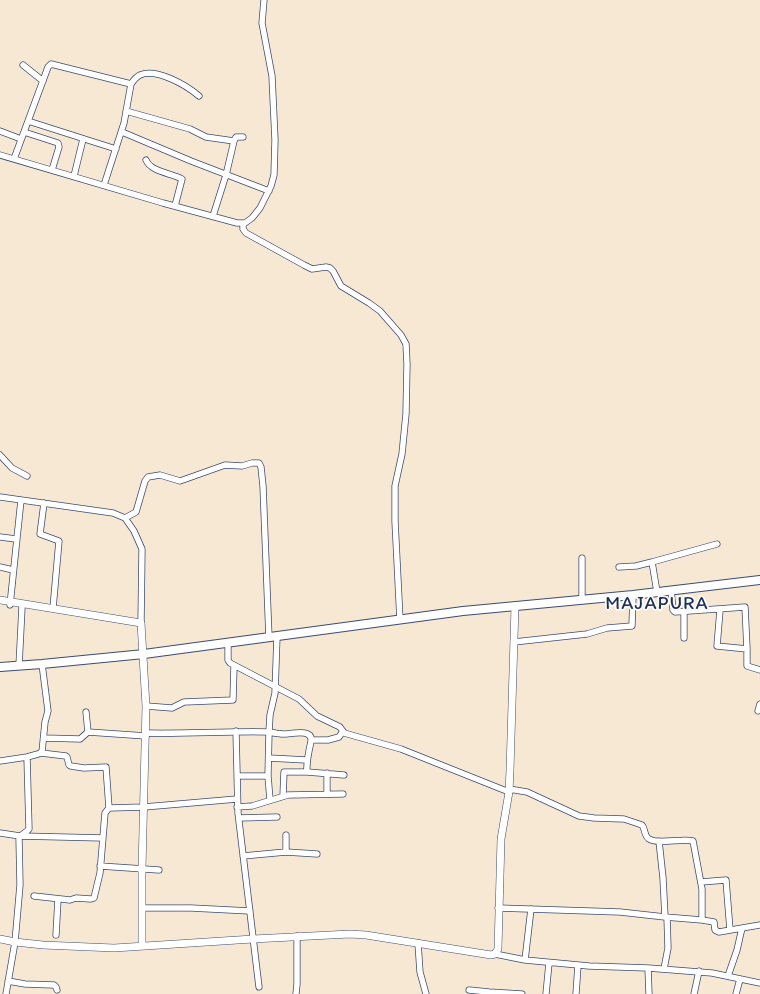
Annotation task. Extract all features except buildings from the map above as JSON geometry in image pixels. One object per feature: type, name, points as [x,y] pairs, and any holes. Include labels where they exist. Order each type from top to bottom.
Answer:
[{"type":"main road","points":[[0,667],[144,654],[515,606],[633,595],[760,580]]},
{"type":"street","points":[[0,155],[174,206],[243,224],[252,218],[260,208],[274,175],[275,140],[272,76],[262,23],[264,0]]},
{"type":"street","points":[[14,159],[48,67],[52,64],[131,84]]},
{"type":"street","points":[[23,65],[43,81]]},
{"type":"street","points":[[104,185],[122,132],[131,84],[140,75],[161,75],[180,83],[199,96]]},
{"type":"street","points":[[126,111],[190,129],[206,137],[234,141]]},
{"type":"street","points":[[28,121],[116,149]]},
{"type":"street","points":[[56,142],[59,131]]},
{"type":"street","points":[[0,132],[21,139]]},
{"type":"street","points":[[24,132],[56,142],[59,147],[52,170]]},
{"type":"street","points":[[122,132],[268,191]]},
{"type":"street","points":[[213,216],[226,175],[234,141],[236,137],[243,137]]},
{"type":"street","points":[[74,176],[83,139]]},
{"type":"street","points":[[146,160],[148,164],[153,167],[182,179],[174,206]]},
{"type":"street","points":[[243,224],[243,228],[246,233],[304,265],[312,268],[330,268],[345,289],[380,311],[401,335],[406,344],[406,420],[402,454],[395,491],[400,620]]},
{"type":"street","points":[[0,455],[12,468],[27,476]]},
{"type":"street","points":[[125,518],[136,512],[145,481],[148,477],[160,475],[180,481],[226,465],[242,466],[252,463],[259,463],[264,486],[275,687],[268,732],[268,776],[270,800]]},
{"type":"street","points":[[0,496],[113,513],[125,518],[134,531],[142,549],[141,625],[144,654],[146,706],[142,869],[142,946]]},
{"type":"street","points":[[11,603],[16,539],[21,500]]},
{"type":"street","points":[[44,503],[40,534],[59,541],[52,608]]},
{"type":"street","points":[[0,537],[16,539]]},
{"type":"street","points":[[619,567],[636,566],[717,544]]},
{"type":"street","points":[[582,558],[582,599]]},
{"type":"street","points":[[652,562],[657,592]]},
{"type":"street","points":[[0,567],[14,570]]},
{"type":"street","points":[[671,590],[673,610],[675,612],[720,610],[745,607],[747,666],[760,670]]},
{"type":"street","points":[[514,642],[587,634],[607,628],[632,626],[633,595]]},
{"type":"street","points":[[0,600],[22,607],[141,625]]},
{"type":"street","points":[[0,604],[11,603],[52,608],[141,625]]},
{"type":"street","points":[[495,954],[498,949],[501,839],[509,791],[515,606]]},
{"type":"street","points":[[19,666],[22,607]]},
{"type":"street","points":[[720,610],[717,646],[747,649]]},
{"type":"street","points":[[684,612],[684,638]]},
{"type":"street","points":[[228,643],[228,662],[300,699],[316,716],[340,727],[343,731],[349,734],[401,748],[509,791],[527,792],[579,816],[624,819],[642,825],[647,837],[650,839],[659,841],[693,841],[703,894],[702,920]]},
{"type":"street","points":[[40,753],[43,748],[45,722],[48,711],[42,664]]},
{"type":"street","points":[[146,706],[172,708],[184,702],[233,700],[234,666]]},
{"type":"street","points":[[758,710],[760,704]]},
{"type":"street","points":[[86,712],[88,732]]},
{"type":"street","points":[[44,738],[80,739],[88,732],[146,735],[236,731],[280,734],[296,732],[305,733],[310,736],[311,740],[306,760],[307,772]]},
{"type":"street","points":[[236,731],[237,799],[259,987]]},
{"type":"street","points":[[311,740],[328,740],[340,737],[343,731]]},
{"type":"street","points":[[0,761],[40,753],[66,756],[69,765],[71,766],[84,768],[106,767],[109,808],[105,813],[100,866],[94,898],[78,897],[70,900],[34,896]]},
{"type":"street","points":[[20,836],[29,829],[27,756]]},
{"type":"street","points":[[268,758],[306,760]]},
{"type":"street","points":[[283,796],[284,772],[344,775]]},
{"type":"street","points":[[327,773],[327,794]]},
{"type":"street","points":[[237,776],[268,776]]},
{"type":"street","points":[[238,807],[252,806],[283,796],[344,794]]},
{"type":"street","points":[[109,808],[144,807],[237,799]]},
{"type":"street","points":[[239,818],[277,817]]},
{"type":"street","points":[[0,833],[20,836],[103,838]]},
{"type":"street","points":[[286,835],[286,852]]},
{"type":"street","points":[[6,994],[15,942],[20,885],[20,836]]},
{"type":"street","points":[[659,841],[664,878],[668,948],[664,969]]},
{"type":"street","points":[[243,856],[286,852],[317,854]]},
{"type":"street","points":[[100,866],[159,870]]},
{"type":"street","points":[[701,882],[726,880],[730,930]]},
{"type":"street","points":[[56,936],[58,899]]},
{"type":"street","points":[[142,908],[250,911]]},
{"type":"street","points":[[498,908],[620,912],[702,920],[714,922],[715,930],[717,932],[760,925]]},
{"type":"street","points":[[525,960],[530,909]]},
{"type":"street","points":[[728,976],[737,950],[742,928]]},
{"type":"street","points":[[0,939],[15,942],[114,948],[297,936],[366,935],[549,963],[699,971],[760,983]]},
{"type":"street","points":[[296,994],[297,936]]},
{"type":"street","points":[[418,943],[420,972],[426,994]]},
{"type":"street","points":[[546,994],[549,963]]},
{"type":"street","points":[[576,994],[578,965]]},
{"type":"street","points":[[648,968],[649,994]]},
{"type":"street","points":[[694,994],[699,971]]},
{"type":"street","points":[[736,994],[740,979]]},
{"type":"street","points":[[8,981],[25,984],[54,985],[56,986],[57,990]]},
{"type":"street","points":[[468,990],[481,993],[522,994]]},
{"type":"district","name":"MAJAPURA","points":[[657,604]]}]
